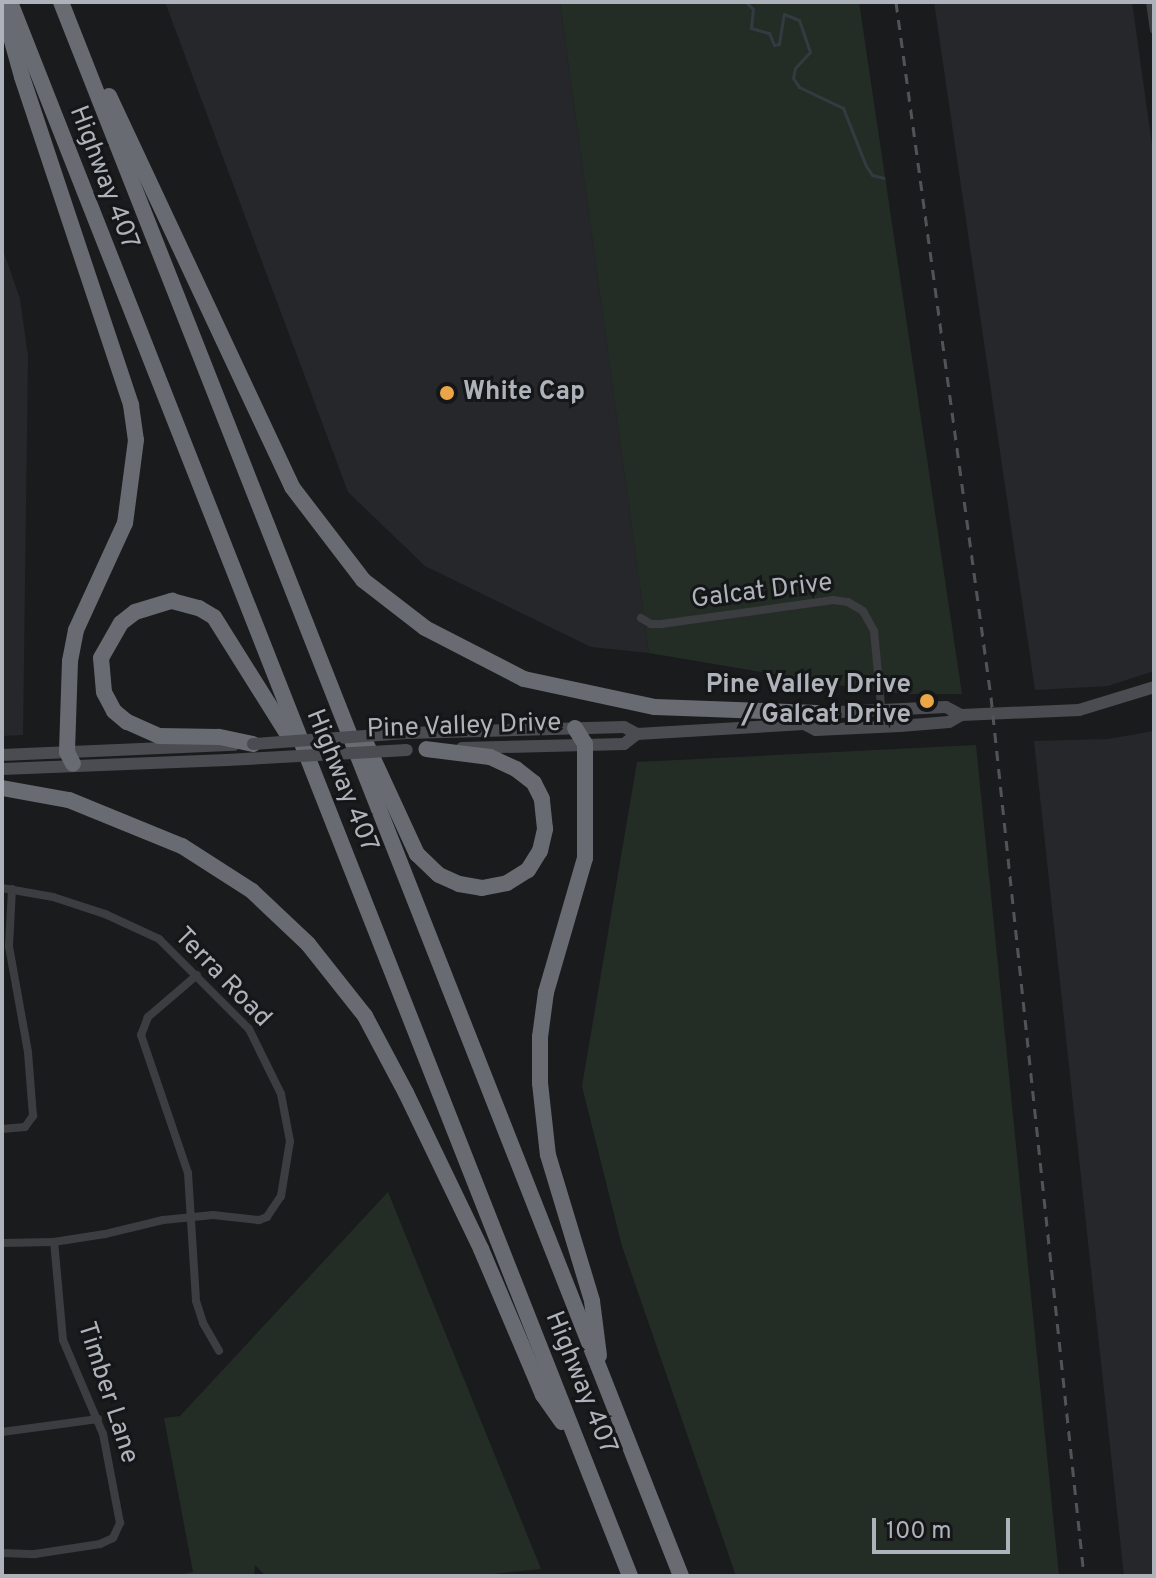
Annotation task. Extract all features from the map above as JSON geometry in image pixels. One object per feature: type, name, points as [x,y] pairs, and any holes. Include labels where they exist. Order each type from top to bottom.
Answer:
[{"type":"highway","points":[[2,2],[32,107],[131,405],[136,440],[125,523],[76,630],[70,661],[70,758]]},
{"type":"highway","name":"Highway 407","points":[[10,2],[630,1576]]},
{"type":"highway","name":"Highway 407","points":[[61,2],[324,665],[602,1382],[681,1576]]},
{"type":"highway","points":[[61,2],[124,126],[292,487],[363,580],[425,628],[524,679],[655,707],[810,718]]},
{"type":"highway","points":[[253,744],[159,736],[127,722],[114,711],[104,692],[101,658],[121,623],[135,612],[172,601],[199,608],[214,617],[312,774]]},
{"type":"highway","points":[[324,665],[364,739],[417,854],[451,881],[482,888],[507,883],[528,870],[540,851],[545,829],[542,799],[534,783],[516,769],[490,757],[426,749]]},
{"type":"highway","points":[[575,728],[585,744],[585,858],[546,992],[540,1037],[540,1083],[548,1155],[592,1301],[602,1382]]},
{"type":"highway","points":[[2,788],[69,800],[182,846],[252,891],[308,944],[365,1016],[475,1236],[543,1395],[580,1447]]},
{"type":"main road","name":"Pine Valley Drive","points":[[810,718],[816,730],[949,722],[961,715],[1079,710],[1154,687]]},
{"type":"main road","name":"Pine Valley Drive","points":[[2,755],[227,760],[426,749],[624,744],[637,734],[882,710],[946,707],[961,715]]},
{"type":"main road","name":"Pine Valley Drive","points":[[253,744],[407,733],[575,728],[624,727],[637,734]]},
{"type":"main road","name":"Pine Valley Drive","points":[[2,769],[70,758],[228,742]]},
{"type":"street","points":[[1150,2],[1154,30]]},
{"type":"street","name":"Galcat Drive","points":[[641,618],[651,624],[661,624],[833,600],[848,602],[863,611],[872,625],[883,726]]},
{"type":"street","name":"Terra Road","points":[[2,888],[53,897],[118,919],[159,939],[249,1029],[263,1051],[281,1094],[290,1141],[286,1181],[267,1217],[259,1220],[213,1215],[191,1217]]},
{"type":"street","points":[[2,1129],[25,1127],[33,1116],[28,1052],[9,946],[12,889]]},
{"type":"street","points":[[197,975],[148,1017],[141,1035],[188,1173],[196,1301],[203,1323],[219,1351]]},
{"type":"street","points":[[2,1243],[54,1242],[191,1217]]},
{"type":"street","name":"Timber Lane","points":[[2,1553],[35,1554],[100,1544],[117,1533],[119,1511],[98,1419],[63,1340],[54,1242]]},
{"type":"street","points":[[2,1432],[98,1419]]},
{"type":"shaded area","points":[[165,2],[560,2],[649,653],[591,647],[425,566],[348,492]]},
{"type":"shaded area","points":[[560,2],[859,2],[962,694],[904,694],[856,688],[649,653]]},
{"type":"shaded area","points":[[934,2],[1132,2],[1154,159],[1154,671],[1108,686],[1035,690]]},
{"type":"shaded area","points":[[2,247],[20,299],[28,356],[23,735],[2,736]]},
{"type":"shaded area","points":[[1154,731],[1154,1576],[1124,1576],[1034,741],[1108,739]]},
{"type":"shaded area","points":[[976,745],[1059,1576],[736,1576],[622,1246],[582,1086],[637,762]]},
{"type":"shaded area","points":[[388,1192],[541,1569],[472,1576],[266,1576],[255,1565],[254,1576],[174,1576],[193,1572],[164,1418],[180,1416]]},
{"type":"waterway","points":[[746,2],[753,9],[751,28],[769,33],[774,45],[779,44],[784,14],[799,20],[810,52],[795,68],[793,78],[799,87],[843,108],[866,166],[872,175],[884,178]]},
{"type":"railway","points":[[896,2],[991,697],[1084,1576]]},
{"type":"place","name":"White Cap","points":[[447,393]]},
{"type":"place","name":"Pine Valley Drive / Galcat Drive","points":[[927,701]]}]
